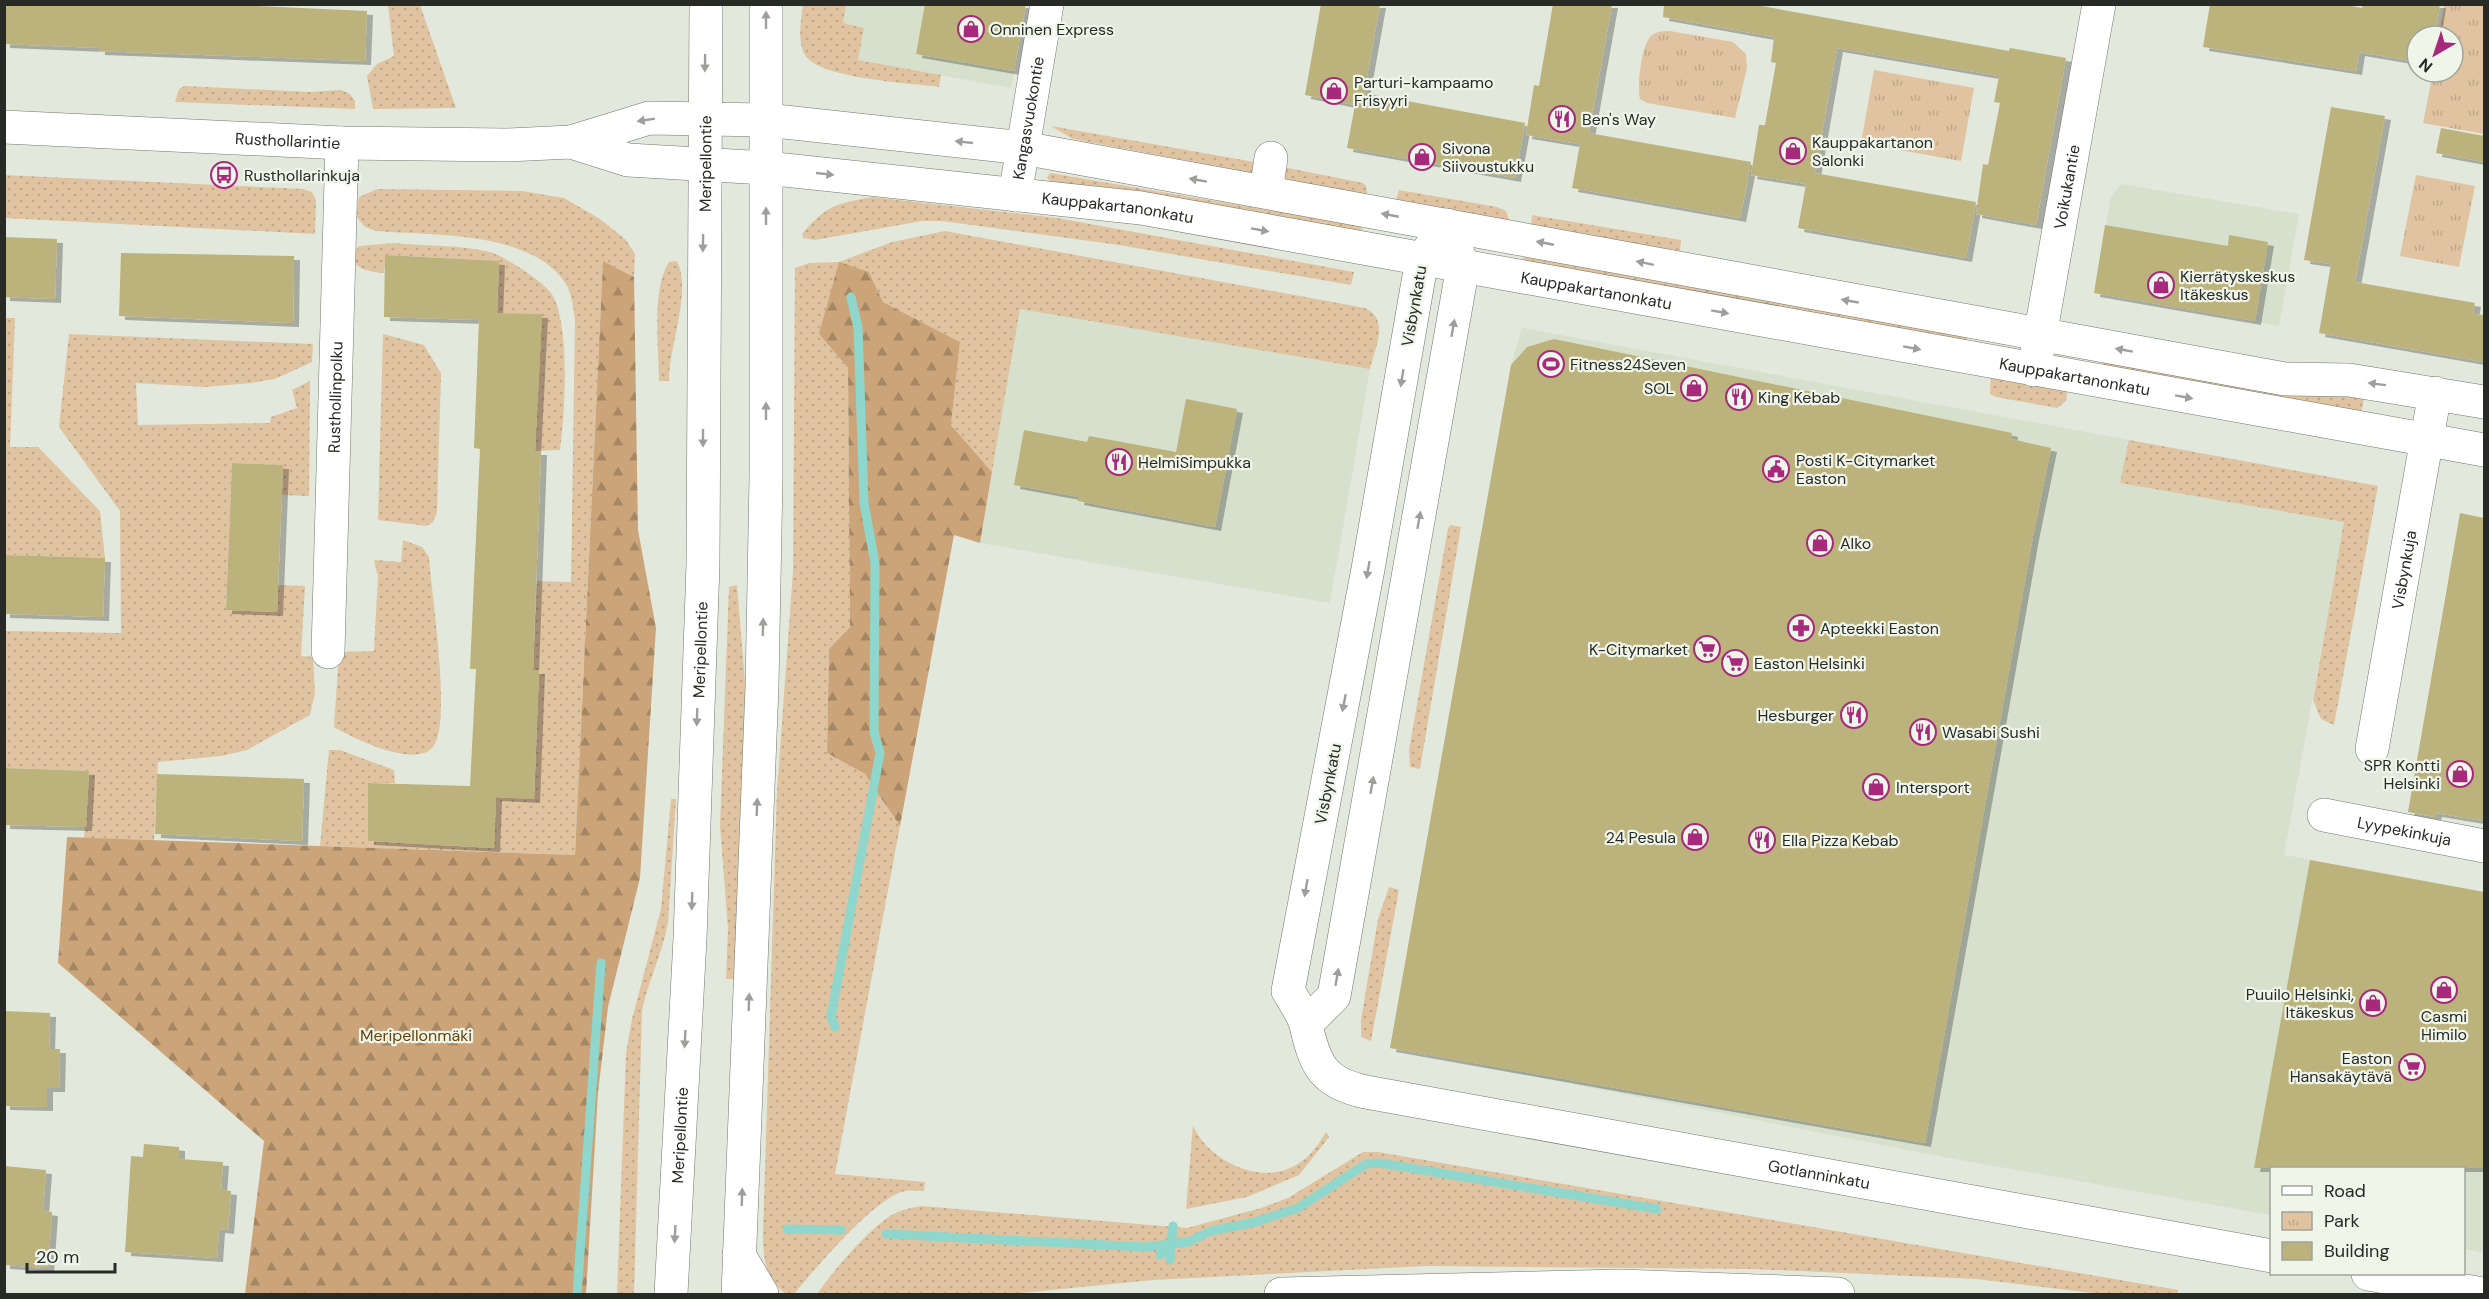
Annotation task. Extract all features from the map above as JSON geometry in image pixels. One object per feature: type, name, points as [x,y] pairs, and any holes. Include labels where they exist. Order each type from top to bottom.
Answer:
[{"type":"main road","name":"Meripellontie","points":[[671,1294],[690,939],[703,564],[706,4]]},
{"type":"main road","points":[[738,1294],[762,674],[766,478],[766,4]]},
{"type":"main road","name":"Kangasvuokontie","points":[[1015,195],[1047,4]]},
{"type":"main road","name":"Voikukantie","points":[[2034,370],[2099,4]]},
{"type":"main road","name":"Rusthollarintie","points":[[4,127],[342,143],[483,145],[571,142],[649,118],[705,120]]},
{"type":"main road","name":"Kauppakartanonkatu","points":[[705,120],[766,120],[1023,148],[2285,379],[2349,380],[2484,402]]},
{"type":"main road","name":"Rusthollarintie","points":[[571,142],[628,160],[704,163]]},
{"type":"main road","name":"Rusthollinpolku","points":[[328,652],[342,143]]},
{"type":"main road","points":[[1266,192],[1271,158]]},
{"type":"main road","name":"Kauppakartanonkatu","points":[[704,163],[1141,208],[2484,450]]},
{"type":"main road","points":[[1306,1024],[1334,996],[1463,266],[1447,225]]},
{"type":"main road","name":"Visbynkatu","points":[[1366,1092],[1349,1088],[1330,1079],[1314,1056],[1306,1037],[1306,1024],[1288,991],[1368,569],[1422,259],[1447,225]]},
{"type":"main road","name":"Visbynkuja","points":[[2372,749],[2435,393]]},
{"type":"main road","name":"Lyypekinkuja","points":[[2324,815],[2484,846]]},
{"type":"main road","name":"Gotlanninkatu","points":[[1366,1092],[2270,1256]]},
{"type":"main road","points":[[739,1255],[762,1294]]},
{"type":"main road","points":[[2374,1275],[2483,1294]]},
{"type":"main road","points":[[1281,1294],[1622,1286],[1838,1294]]},
{"type":"shaded area","points":[[846,5],[1026,5],[1011,88],[858,60],[864,28],[843,23]]},
{"type":"shaded area","points":[[2121,184],[2299,214],[2279,326],[2094,293],[2111,197]]},
{"type":"shaded area","points":[[1020,309],[1370,369],[1330,603],[980,543]]},
{"type":"shaded area","points":[[1522,328],[2352,481],[2284,855],[2484,892],[2484,1253],[2465,1249],[2465,1167],[2270,1167],[2270,1215],[1943,1157],[1390,1048],[1511,365]]},
{"type":"green space","points":[[388,5],[420,5],[456,108],[373,109],[367,76],[377,64],[394,56]]},
{"type":"green space","points":[[803,5],[846,5],[843,23],[864,28],[858,60],[941,75],[939,87],[846,75],[814,63],[805,55],[801,43]]},
{"type":"green space","points":[[2444,5],[2484,5],[2484,134],[2423,123],[2431,84],[2465,84],[2465,24],[2441,24]]},
{"type":"green space","points":[[1670,31],[1733,42],[1746,54],[1747,68],[1735,118],[1647,103],[1640,99],[1641,66],[1648,40],[1656,33]]},
{"type":"green space","points":[[1874,70],[1974,88],[1961,161],[1861,143]]},
{"type":"green space","points":[[185,86],[310,92],[341,90],[350,94],[355,101],[355,109],[175,102],[179,89]]},
{"type":"green space","points":[[1051,126],[1260,163],[1258,174],[1073,139]]},
{"type":"green space","points":[[1283,167],[1363,183],[1366,186],[1367,196],[1280,178]]},
{"type":"green space","points":[[1050,173],[1362,226],[1360,240],[1052,184],[1047,178]]},
{"type":"green space","points":[[4,175],[303,189],[312,192],[316,200],[315,234],[5,218]]},
{"type":"green space","points":[[2416,175],[2475,186],[2459,267],[2400,256]]},
{"type":"green space","points":[[377,189],[522,191],[564,198],[600,219],[626,240],[635,254],[634,277],[603,261],[575,855],[320,846],[329,750],[340,750],[394,770],[395,783],[368,783],[368,841],[493,848],[496,797],[534,798],[539,671],[533,670],[537,581],[571,582],[575,319],[568,288],[550,266],[530,254],[506,245],[452,236],[376,231],[365,227],[356,216],[359,197]]},
{"type":"green space","points":[[1399,190],[1497,207],[1506,211],[1510,222],[1395,203]]},
{"type":"green space","points":[[872,197],[1057,218],[1354,272],[1351,285],[1119,245],[942,221],[922,221],[815,240],[803,238],[802,234],[825,211],[840,204]]},
{"type":"green space","points":[[1532,215],[1681,240],[1680,251],[1531,226]]},
{"type":"green space","points":[[945,231],[1365,308],[1373,313],[1377,320],[1379,335],[1370,369],[1020,309],[992,472],[951,425],[960,342],[883,302],[869,272],[819,334],[848,368],[850,627],[829,649],[827,753],[865,774],[900,826],[835,1174],[925,1182],[924,1191],[905,1191],[878,1206],[846,1235],[794,1294],[786,1294],[769,1274],[763,1233],[777,791],[793,571],[795,268],[809,263],[839,262],[892,242]]},
{"type":"green space","points":[[394,243],[490,252],[524,271],[549,291],[558,310],[564,349],[565,371],[560,450],[535,451],[541,314],[497,313],[499,261],[386,255],[384,273],[365,270],[356,264],[355,253],[359,246]]},
{"type":"green space","points":[[1524,256],[1967,332],[1967,351],[1522,271]]},
{"type":"green space","name":"Meripellonmäki","points":[[603,261],[634,277],[638,530],[656,628],[640,878],[608,1007],[598,1093],[586,1294],[245,1294],[264,1141],[58,963],[67,837],[575,855]]},
{"type":"green space","points":[[677,261],[681,274],[681,303],[669,381],[659,381],[657,320],[660,288],[669,262]]},
{"type":"green space","points":[[839,262],[869,272],[883,302],[960,342],[951,425],[992,472],[980,543],[954,535],[900,826],[865,774],[827,753],[829,649],[850,627],[848,368],[819,334]]},
{"type":"green space","points":[[5,318],[15,318],[10,447],[38,447],[100,511],[105,558],[5,555]]},
{"type":"green space","points":[[69,334],[313,344],[312,362],[275,379],[205,387],[136,383],[138,425],[270,423],[271,417],[297,408],[292,390],[310,381],[309,496],[282,495],[283,465],[232,463],[226,610],[277,612],[278,585],[305,586],[301,656],[313,657],[315,693],[310,715],[247,750],[221,756],[158,762],[154,840],[84,838],[89,771],[5,768],[5,631],[121,633],[120,511],[59,427]]},
{"type":"green space","points":[[383,334],[424,345],[441,373],[437,512],[433,522],[427,526],[378,520]]},
{"type":"green space","points":[[2105,356],[2365,394],[2360,419],[2101,374]]},
{"type":"green space","points":[[1991,372],[2068,387],[2066,401],[2057,408],[1996,397],[1990,394]]},
{"type":"green space","points":[[2129,440],[2378,486],[2334,725],[2321,719],[2313,700],[2344,522],[2120,483]]},
{"type":"green space","points":[[1451,525],[1461,527],[1420,769],[1410,767],[1409,750],[1448,528]]},
{"type":"green space","points":[[403,540],[422,547],[429,557],[441,688],[438,735],[432,748],[423,753],[411,755],[368,744],[334,727],[339,652],[374,651],[378,577],[374,560],[401,562]]},
{"type":"green space","points":[[737,585],[746,694],[735,979],[726,979],[728,929],[720,826],[729,587]]},
{"type":"green space","points":[[671,799],[676,799],[668,922],[642,1011],[634,1294],[617,1294],[626,1053],[632,1019],[661,909]]},
{"type":"green space","points":[[1389,887],[1399,890],[1371,1041],[1361,1037],[1361,1020],[1378,919]]},
{"type":"green space","points":[[1193,1125],[1199,1137],[1220,1157],[1233,1165],[1262,1173],[1276,1172],[1302,1162],[1326,1132],[1329,1137],[1299,1175],[1247,1197],[1186,1209]]},
{"type":"green space","points":[[1363,1152],[1378,1152],[2178,1290],[2178,1294],[2101,1294],[1977,1279],[1753,1269],[1426,1266],[1153,1280],[1012,1294],[817,1294],[861,1241],[897,1212],[921,1206],[1187,1228],[1261,1208],[1288,1198]]},
{"type":"building","points":[[4,4],[217,4],[367,11],[365,61],[99,51],[99,48],[4,44]]},
{"type":"building","name":"Onninen Express","points":[[925,4],[1026,4],[1014,71],[916,54]]},
{"type":"building","points":[[1321,4],[1380,4],[1364,93],[1525,123],[1515,178],[1347,148],[1355,105],[1305,95]]},
{"type":"building","points":[[1553,4],[1612,4],[1589,133],[1751,162],[1740,218],[1572,188],[1580,144],[1526,135],[1534,85],[1539,86]]},
{"type":"building","points":[[1664,4],[1751,4],[2009,51],[2010,48],[2066,58],[2036,225],[1976,214],[1983,164],[1988,165],[2000,103],[1994,102],[1999,76],[1837,48],[1815,173],[1976,202],[1966,258],[1798,228],[1806,184],[1751,175],[1759,125],[1765,125],[1776,63],[1771,62],[1774,37],[1663,17]]},
{"type":"building","points":[[2210,4],[2341,4],[2362,8],[2363,4],[2440,4],[2437,24],[2405,24],[2405,60],[2359,52],[2356,71],[2203,47]]},
{"type":"building","points":[[2331,107],[2385,116],[2355,282],[2475,303],[2473,314],[2484,315],[2484,362],[2319,333],[2331,264],[2304,260]]},
{"type":"building","points":[[2441,128],[2484,136],[2484,162],[2436,153]]},
{"type":"building","points":[[2105,225],[2228,246],[2229,235],[2268,242],[2255,321],[2094,293]]},
{"type":"building","points":[[4,237],[57,239],[55,299],[4,297]]},
{"type":"building","points":[[121,253],[294,256],[293,323],[119,316]]},
{"type":"building","points":[[385,255],[499,261],[497,313],[542,314],[535,451],[541,451],[533,670],[539,670],[534,799],[496,797],[494,848],[368,841],[368,783],[470,786],[476,669],[470,669],[480,449],[474,448],[479,320],[384,317]]},
{"type":"building","name":"Easton Helsinki","points":[[1554,339],[2012,433],[2011,439],[2051,448],[2033,536],[1925,1143],[1390,1048],[1511,365],[1527,347]]},
{"type":"building","points":[[1186,399],[1237,409],[1215,527],[1078,501],[1079,497],[1014,485],[1024,430],[1087,442],[1089,436],[1176,452]]},
{"type":"building","points":[[232,463],[283,465],[277,612],[226,610]]},
{"type":"building","points":[[2460,513],[2484,518],[2484,821],[2436,813],[2435,817],[2408,812]]},
{"type":"building","points":[[4,555],[105,558],[103,617],[4,614]]},
{"type":"building","points":[[4,768],[89,771],[86,827],[4,825]]},
{"type":"building","points":[[157,774],[304,779],[302,841],[155,834]]},
{"type":"building","name":"Easton Hansakäytävä","points":[[2310,860],[2484,892],[2484,1168],[2254,1168]]},
{"type":"building","points":[[4,1011],[50,1013],[49,1049],[60,1049],[59,1088],[47,1088],[47,1107],[4,1106]]},
{"type":"building","points":[[144,1144],[179,1147],[179,1159],[223,1162],[221,1190],[231,1191],[228,1230],[219,1229],[217,1258],[125,1252],[131,1156],[143,1157]]},
{"type":"building","points":[[4,1166],[46,1170],[43,1211],[52,1212],[48,1268],[4,1265]]},
{"type":"waterway","points":[[835,1027],[831,1016],[880,753],[874,732],[875,563],[864,503],[858,328],[851,297]]},
{"type":"waterway","points":[[577,1294],[601,963]]},
{"type":"waterway","points":[[886,1234],[1145,1247],[1188,1242],[1211,1231],[1255,1222],[1298,1208],[1366,1164],[1380,1163],[1657,1209]]},
{"type":"waterway","points":[[1170,1260],[1173,1226]]},
{"type":"waterway","points":[[787,1229],[841,1230]]},
{"type":"waterway","points":[[1160,1255],[1172,1244]]},
{"type":"place","name":"Onninen Express","points":[[971,29]]},
{"type":"place","name":"Parturi-kampaamo Frisyyri","points":[[1334,91]]},
{"type":"place","name":"Ben's Way","points":[[1562,119]]},
{"type":"place","name":"Kauppakartanon Salonki","points":[[1793,151]]},
{"type":"place","name":"Sivona Siivoustukku","points":[[1422,157]]},
{"type":"place","name":"Rusthollarinkuja","points":[[224,175]]},
{"type":"place","name":"Kierrätyskeskus Itäkeskus","points":[[2161,285]]},
{"type":"place","name":"Fitness24Seven","points":[[1551,364]]},
{"type":"place","name":"SOL","points":[[1694,388]]},
{"type":"place","name":"King Kebab","points":[[1739,397]]},
{"type":"place","name":"HelmiSimpukka","points":[[1119,462]]},
{"type":"place","name":"Posti K-Citymarket Easton","points":[[1776,469]]},
{"type":"place","name":"Alko","points":[[1820,543]]},
{"type":"place","name":"Apteekki Easton","points":[[1801,628]]},
{"type":"place","name":"K-Citymarket","points":[[1707,649]]},
{"type":"place","name":"Easton Helsinki","points":[[1735,663]]},
{"type":"place","name":"Hesburger","points":[[1854,715]]},
{"type":"place","name":"Wasabi Sushi","points":[[1923,732]]},
{"type":"place","name":"SPR Kontti Helsinki","points":[[2460,774]]},
{"type":"place","name":"Intersport","points":[[1876,787]]},
{"type":"place","name":"24 Pesula","points":[[1695,837]]},
{"type":"place","name":"Ella Pizza Kebab","points":[[1762,840]]},
{"type":"place","name":"Casmi Himilo","points":[[2444,990]]},
{"type":"place","name":"Puuilo Helsinki, Itäkeskus","points":[[2373,1003]]},
{"type":"place","name":"Easton Hansakäytävä","points":[[2412,1067]]}]
